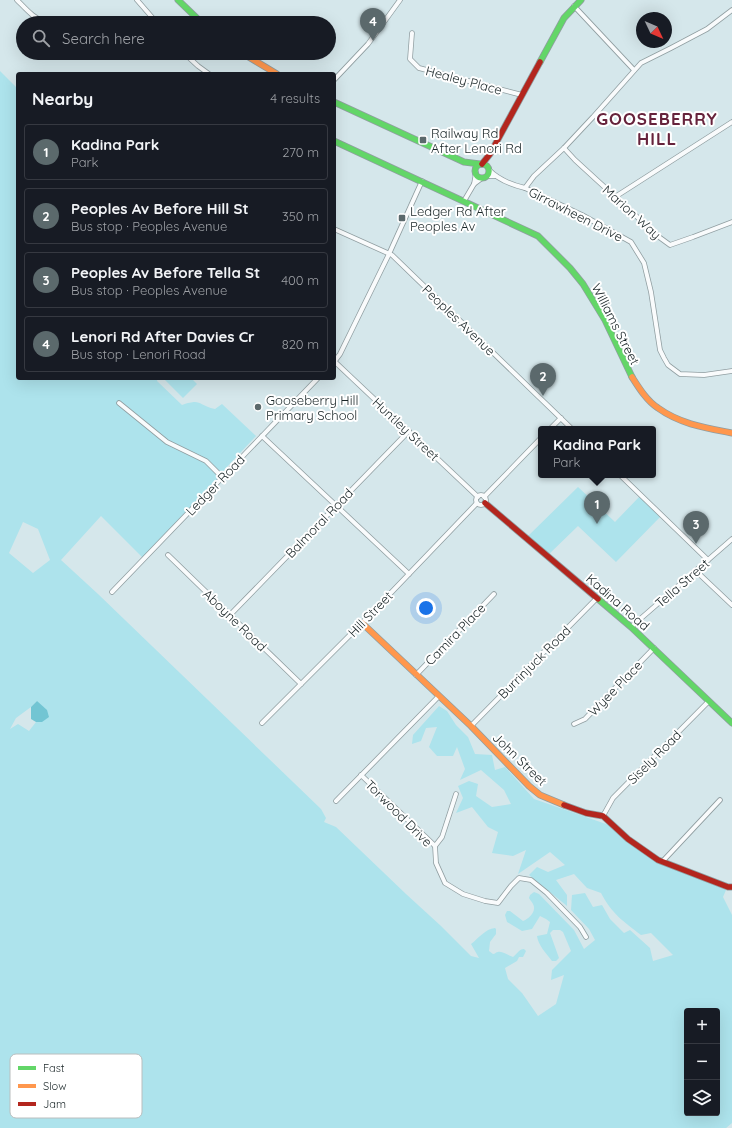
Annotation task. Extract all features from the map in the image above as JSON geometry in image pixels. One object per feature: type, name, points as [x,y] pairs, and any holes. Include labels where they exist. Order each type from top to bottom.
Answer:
[{"type":"street","points":[[17,0],[32,16]]},
{"type":"street","points":[[138,0],[151,16]]},
{"type":"street","points":[[178,0],[195,16]]},
{"type":"street","points":[[336,78],[368,44],[400,0]]},
{"type":"street","points":[[474,184],[477,166],[481,164],[490,154],[564,18],[580,0]]},
{"type":"street","points":[[574,6],[634,70]]},
{"type":"street","points":[[525,188],[534,176],[564,148],[641,63],[707,28],[732,10]]},
{"type":"street","name":"Healey Place","points":[[412,33],[410,59],[419,68],[522,95]]},
{"type":"street","points":[[192,60],[206,72]]},
{"type":"street","points":[[253,60],[273,72]]},
{"type":"street","points":[[336,103],[464,162],[479,177],[484,177]]},
{"type":"street","points":[[615,197],[732,122]]},
{"type":"street","name":"Williams Street","points":[[336,142],[538,236],[570,268],[583,284],[603,316],[632,378],[648,399],[658,408],[680,420],[693,425],[732,433]]},
{"type":"street","name":"Marion Way","points":[[564,148],[615,197],[659,237],[670,245],[732,222]]},
{"type":"street","points":[[464,201],[474,184],[484,177],[489,169],[490,154]]},
{"type":"street","points":[[464,162],[481,164],[487,166],[489,169]]},
{"type":"street","name":"Girrawheen Drive","points":[[489,169],[494,176]]},
{"type":"street","name":"Girrawheen Drive","points":[[484,177],[494,176],[525,188],[582,215],[630,242],[644,263],[651,292],[660,350],[668,365],[680,374],[704,375],[732,371]]},
{"type":"street","points":[[336,359],[340,354],[389,254],[422,181]]},
{"type":"street","name":"Peoples Avenue","points":[[336,230],[392,255],[569,426]]},
{"type":"street","name":"Huntley Street","points":[[336,363],[478,496]]},
{"type":"street","name":"Ledger Road","points":[[112,592],[316,380]]},
{"type":"street","points":[[119,403],[167,442],[206,461],[222,477]]},
{"type":"street","points":[[553,426],[561,418]]},
{"type":"street","name":"Balmoral Road","points":[[230,615],[408,431]]},
{"type":"street","points":[[262,436],[409,574]]},
{"type":"street","points":[[484,497],[538,441]]},
{"type":"street","points":[[623,478],[708,560]]},
{"type":"street","points":[[481,495],[484,497],[486,500],[485,503],[481,505],[477,503],[476,500],[478,496],[481,495]]},
{"type":"street","name":"Hill Street","points":[[262,723],[362,623],[477,503]]},
{"type":"street","name":"Kadina Road","points":[[485,503],[631,627],[732,723]]},
{"type":"street","name":"Tella Street","points":[[631,627],[732,539]]},
{"type":"street","name":"Aboyne Road","points":[[168,555],[301,684]]},
{"type":"street","points":[[696,571],[732,605]]},
{"type":"street","name":"Camira Place","points":[[416,675],[494,594]]},
{"type":"street","name":"Burrinjuck Road","points":[[471,726],[597,598]]},
{"type":"street","name":"John Street","points":[[362,623],[471,726],[529,786],[540,795],[586,813],[603,816]]},
{"type":"street","name":"Wyee Place","points":[[574,724],[585,719],[654,648]]},
{"type":"street","points":[[336,801],[439,696]]},
{"type":"street","name":"Sisely Road","points":[[603,816],[613,798],[709,701]]},
{"type":"street","name":"Torwood Drive","points":[[361,775],[435,846],[436,863],[445,883],[463,894],[485,901],[498,903],[519,878],[531,880],[547,893],[580,927],[586,937]]},
{"type":"street","points":[[435,846],[442,837],[456,794]]},
{"type":"street","points":[[662,862],[720,800]]},
{"type":"street","points":[[603,816],[628,839],[658,860],[728,887],[732,887]]},
{"type":"shaded area","points":[[0,71],[16,87],[16,380],[157,380],[182,405],[196,402],[215,409],[222,404],[256,436],[225,469],[228,472],[144,559],[101,516],[61,560],[321,809],[326,818],[324,822],[336,827],[471,956],[479,958],[471,944],[485,932],[495,928],[496,934],[490,942],[489,951],[493,954],[500,952],[513,957],[519,951],[524,949],[526,951],[523,957],[519,957],[517,961],[505,968],[508,979],[522,993],[538,1016],[556,1004],[564,975],[551,980],[552,970],[571,951],[563,932],[560,930],[553,930],[550,933],[559,958],[556,961],[552,961],[539,943],[537,936],[547,934],[550,922],[540,916],[532,929],[522,931],[507,922],[505,915],[507,911],[510,911],[523,921],[530,917],[534,907],[529,898],[534,892],[539,894],[574,930],[584,949],[595,940],[589,929],[571,910],[572,895],[585,893],[593,907],[602,905],[610,919],[624,933],[630,930],[650,948],[653,961],[673,955],[651,933],[641,935],[623,921],[609,906],[601,893],[587,888],[574,874],[556,880],[567,895],[567,906],[529,875],[537,867],[548,872],[565,865],[550,852],[518,874],[526,850],[513,856],[492,853],[498,832],[488,827],[472,807],[456,813],[463,798],[458,786],[469,781],[478,784],[476,796],[492,807],[511,804],[504,790],[481,770],[460,780],[465,769],[457,747],[453,756],[437,756],[429,747],[437,727],[426,728],[421,741],[412,744],[413,735],[439,706],[447,711],[456,725],[468,737],[475,754],[492,755],[495,770],[505,767],[534,799],[606,824],[615,829],[655,860],[726,890],[723,897],[732,915],[732,1123],[726,1128],[0,1128]],"holes":[[[23,522],[38,529],[50,560],[33,573],[9,553]],[[37,701],[42,722],[36,722],[29,731],[18,724],[10,729],[16,718]]]},
{"type":"shaded area","points":[[165,380],[193,380],[197,384],[183,398]]},
{"type":"shaded area","points":[[578,487],[615,522],[641,495],[662,515],[616,562],[578,526],[547,556],[526,538]]},
{"type":"shaded area","points":[[37,701],[47,710],[49,717],[42,722],[36,722],[31,719],[31,707]]},
{"type":"traffic: fast","points":[[178,0],[195,16]]},
{"type":"traffic: fast","points":[[540,62],[564,18],[581,0]]},
{"type":"traffic: fast","points":[[336,103],[464,162],[480,164]]},
{"type":"traffic: fast","points":[[336,142],[538,236],[570,268],[583,284],[605,320],[632,377]]},
{"type":"traffic: fast","points":[[482,164],[487,166],[489,171],[487,176],[482,178],[477,176],[475,171],[477,166],[482,164]]},
{"type":"traffic: fast","points":[[598,599],[631,627],[732,723]]},
{"type":"traffic: slow","points":[[254,60],[274,72]]},
{"type":"traffic: slow","points":[[632,377],[650,402],[666,413],[684,422],[732,433]]},
{"type":"traffic: slow","points":[[362,623],[471,726],[529,786],[540,795],[564,805]]},
{"type":"traffic: jam","points":[[482,164],[490,154],[540,62]]},
{"type":"traffic: jam","points":[[485,503],[598,599]]},
{"type":"traffic: jam","points":[[564,805],[586,813],[603,816],[628,839],[658,860],[728,887],[732,887]]},
{"type":"place","name":"Lenori Rd After Davies Cr","points":[[373,41]]},
{"type":"place","name":"Railway Rd After Lenori Rd","points":[[423,140]]},
{"type":"place","name":"Ledger Rd After Peoples Av","points":[[402,218]]},
{"type":"place","name":"Peoples Av Before Hill St","points":[[543,396]]},
{"type":"place","name":"Gooseberry Hill Primary School","points":[[258,407]]},
{"type":"place","name":"Kadina Park","points":[[597,524]]},
{"type":"place","name":"Peoples Av Before Tella St","points":[[696,544]]},
{"type":"district","name":"GOOSEBERRY HILL","points":[[657,128]]}]
